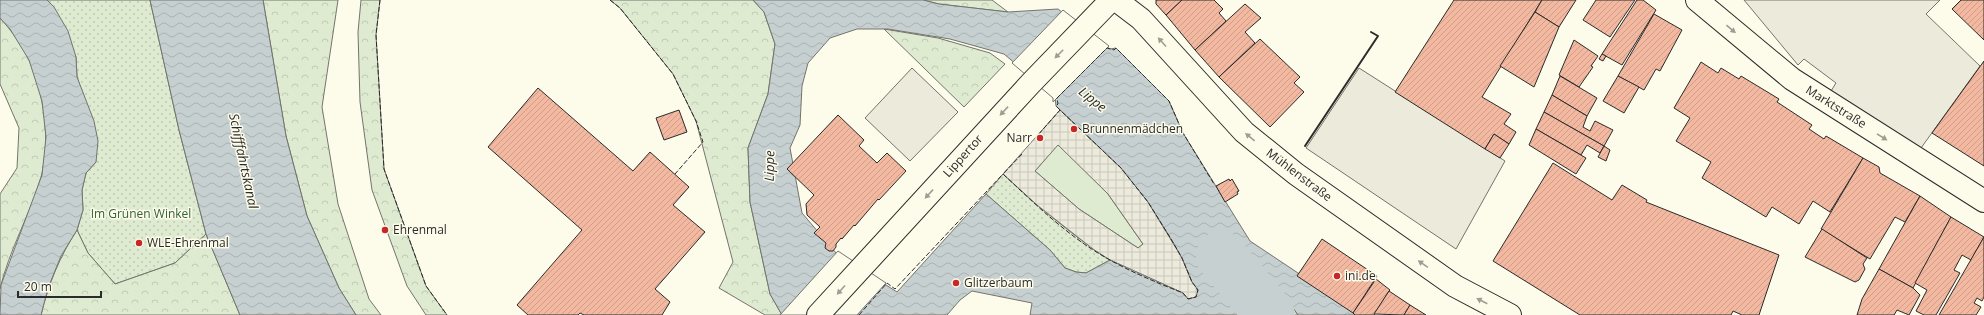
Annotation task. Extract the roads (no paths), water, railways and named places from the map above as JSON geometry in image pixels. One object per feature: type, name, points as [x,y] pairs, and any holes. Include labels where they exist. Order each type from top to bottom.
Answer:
[{"type":"street","name":"Lippertor","points":[[818,315],[863,264],[1031,83],[1111,0]]},
{"type":"street","name":"Mühlenstraße","points":[[1116,0],[1141,19],[1244,132],[1290,169],[1455,286],[1510,315]]},
{"type":"street","name":"Marktstraße","points":[[1697,0],[1792,79],[1984,200]]},
{"type":"water","points":[[0,0],[47,0],[54,7],[68,31],[76,57],[77,77],[94,121],[98,141],[96,162],[86,173],[82,190],[83,210],[77,230],[61,256],[48,288],[41,315],[0,315],[1,285],[42,175],[46,137],[42,101],[29,60],[10,29],[0,18]]},
{"type":"water","name":"Schifffahrtskanal","points":[[150,0],[263,0],[286,136],[307,216],[339,288],[356,315],[240,315],[206,234],[179,130]]},
{"type":"water","points":[[753,0],[923,0],[939,4],[1008,12],[1058,9],[1110,49],[1116,48],[1169,101],[1183,133],[1250,241],[1361,315],[1298,315],[1289,302],[1267,306],[1262,315],[1030,315],[1032,303],[972,291],[960,300],[947,315],[782,315],[770,294],[750,202],[748,148],[768,94],[775,44],[764,12]],"holes":[[[857,29],[888,29],[950,39],[1004,54],[1055,97],[1056,106],[1121,168],[1148,202],[1182,258],[1192,282],[1198,290],[1196,297],[1188,299],[1183,293],[1110,260],[1086,273],[1076,272],[1065,268],[1050,250],[986,194],[897,292],[836,253],[802,213],[790,148],[800,125],[802,86],[808,63],[830,38]]]},
{"type":"waterway","name":"Lippe","points":[[1221,256],[1270,315]]},
{"type":"place","name":"Brunnenmädchen","points":[[1074,129]]},
{"type":"place","name":"Narr","points":[[1040,138]]},
{"type":"place","name":"Ehrenmal","points":[[385,230]]},
{"type":"place","name":"WLE-Ehrenmal","points":[[139,243]]},
{"type":"place","name":"ini.de","points":[[1337,276]]},
{"type":"place","name":"Glitzerbaum","points":[[956,283]]},
{"type":"park label","name":"Im Grünen Winkel","points":[[141,214]]}]
